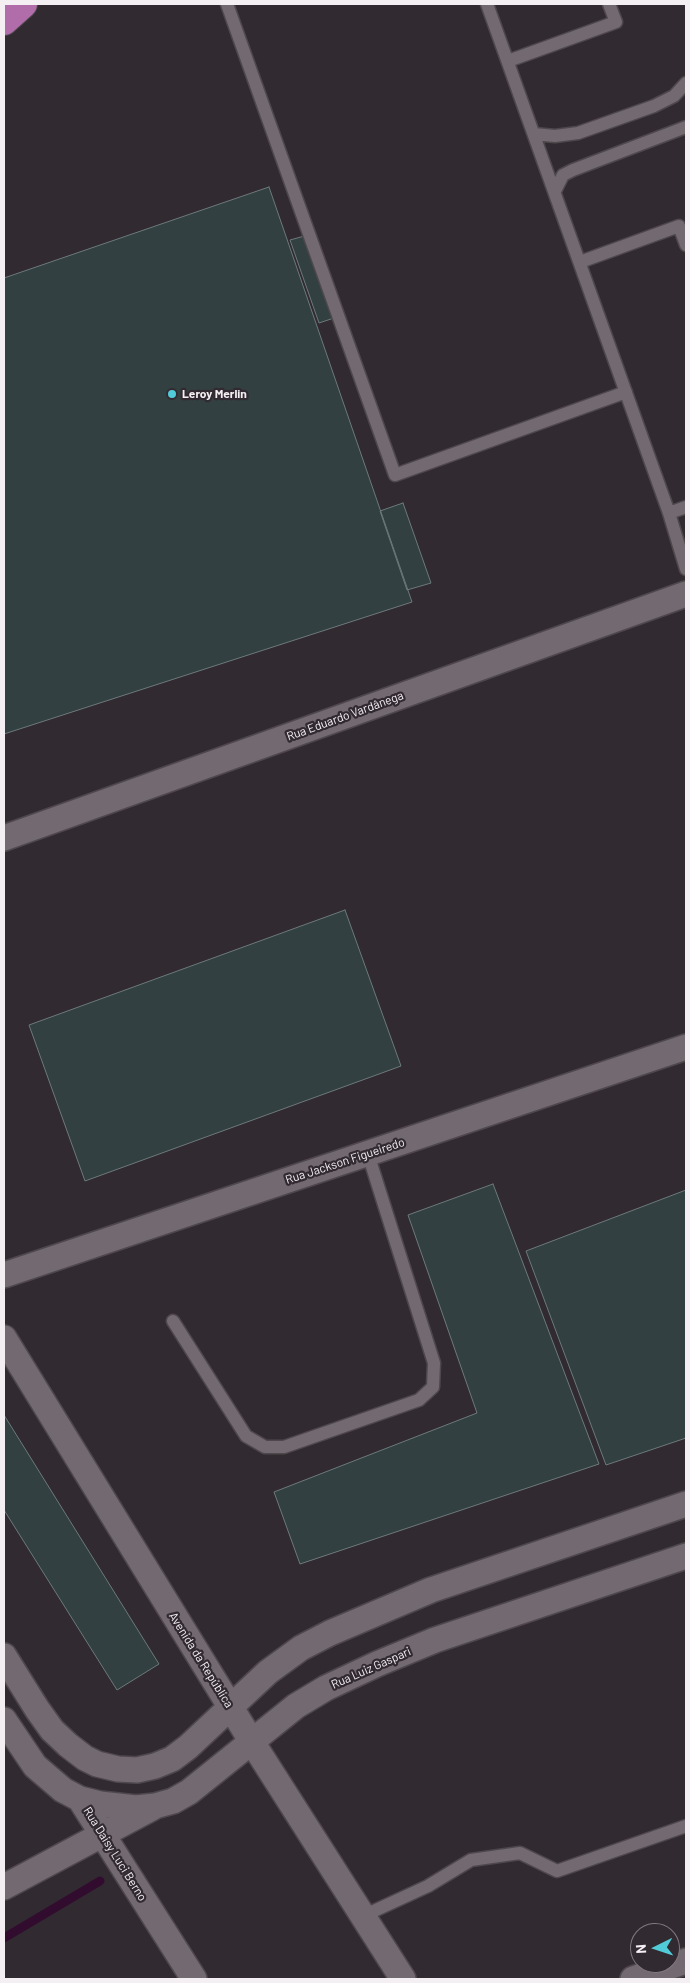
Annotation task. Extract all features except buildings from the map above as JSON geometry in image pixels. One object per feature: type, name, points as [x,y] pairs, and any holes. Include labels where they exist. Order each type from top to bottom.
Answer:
[{"type":"main road","points":[[4,21],[23,4]]},
{"type":"street","name":"Rua Eduardo Vardânega","points":[[4,838],[686,594]]},
{"type":"street","name":"Rua Jackson Figueiredo","points":[[4,1275],[686,1047]]},
{"type":"street","name":"Avenida da República","points":[[4,1338],[252,1742],[403,1979]]},
{"type":"street","points":[[4,1656],[52,1730],[85,1758],[97,1764],[118,1769],[137,1770],[156,1766],[172,1759],[188,1747],[268,1672],[301,1648],[372,1614],[478,1572],[686,1504]]},
{"type":"street","name":"Rua Luiz Gaspari","points":[[80,1799],[119,1807],[155,1806],[173,1801],[189,1792],[296,1706],[326,1688],[435,1640],[686,1556]]},
{"type":"street","name":"Rua Daisy Luci Berno","points":[[4,1720],[35,1766],[63,1790],[80,1799],[194,1979]]},
{"type":"street","points":[[4,1887],[155,1806]]},
{"type":"street","points":[[633,1979],[686,1961]]},
{"type":"lane","points":[[227,4],[396,475],[626,392]]},
{"type":"lane","points":[[487,4],[669,514],[686,569]]},
{"type":"lane","points":[[508,61],[616,22],[609,4]]},
{"type":"lane","points":[[534,134],[555,136],[578,133],[654,106],[674,96],[686,83]]},
{"type":"lane","points":[[555,191],[563,175],[573,170],[686,127]]},
{"type":"lane","points":[[580,262],[679,226],[686,245]]},
{"type":"lane","points":[[669,514],[686,507]]},
{"type":"lane","points":[[173,1321],[246,1436],[265,1447],[284,1447],[419,1400],[433,1388],[434,1363],[368,1154]]},
{"type":"lane","points":[[363,1916],[428,1886],[471,1860],[520,1853],[557,1871],[686,1826]]},
{"type":"waterway","points":[[4,1938],[100,1881]]},
{"type":"place","name":"Leroy Merlin","points":[[172,394]]}]
